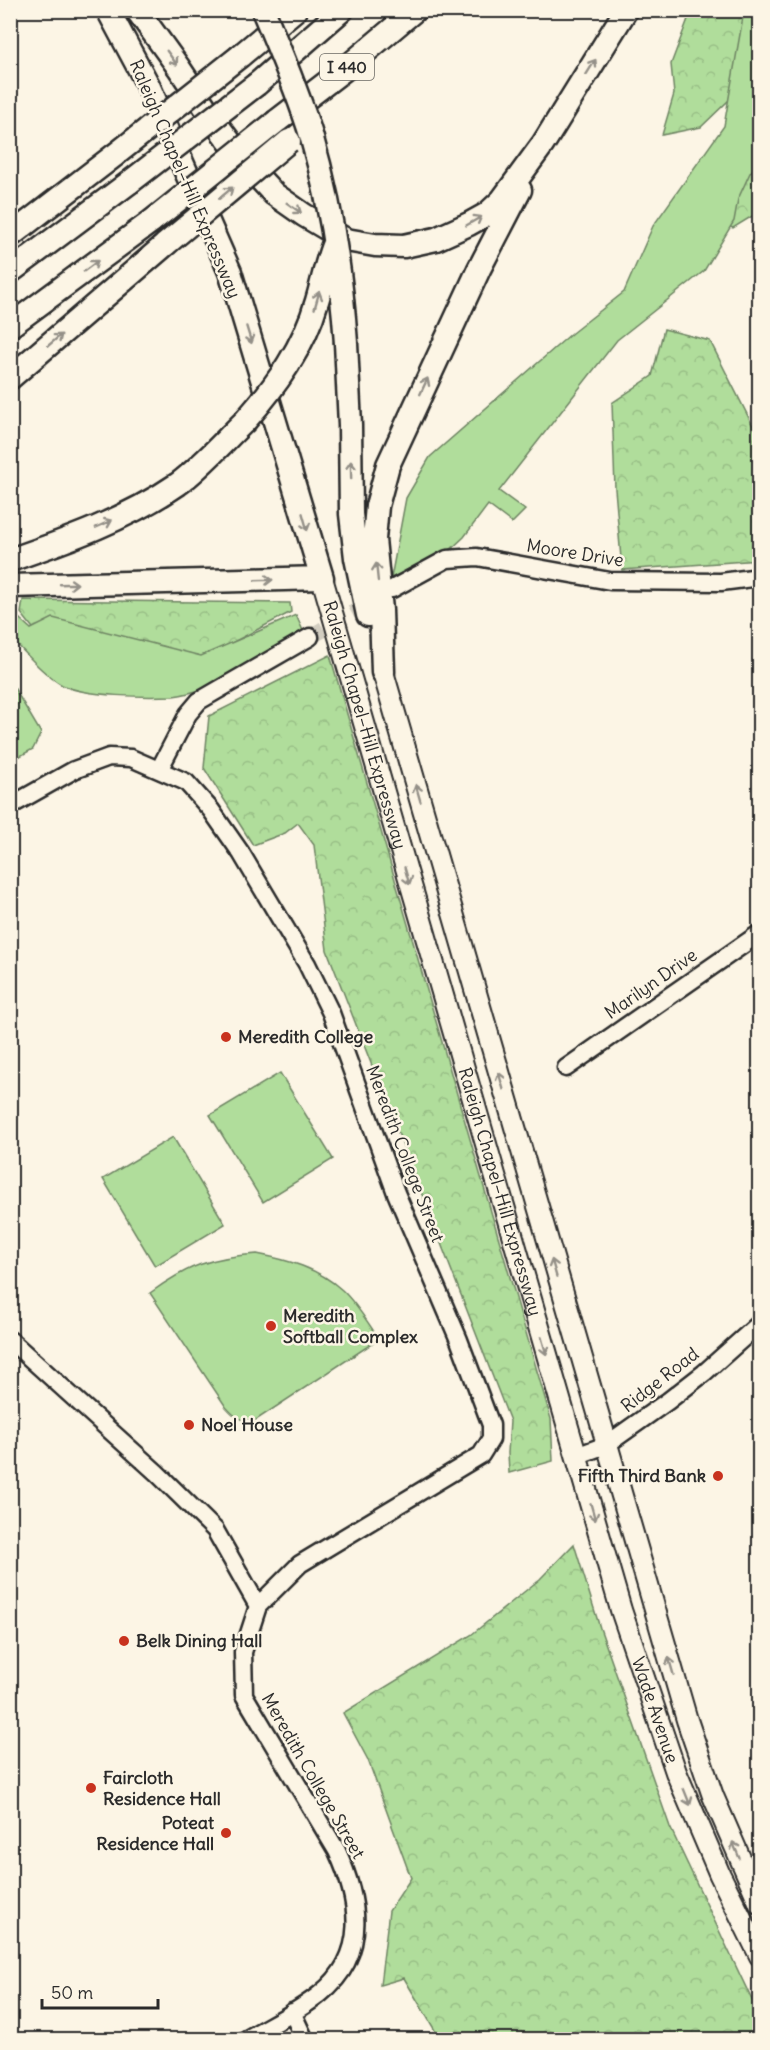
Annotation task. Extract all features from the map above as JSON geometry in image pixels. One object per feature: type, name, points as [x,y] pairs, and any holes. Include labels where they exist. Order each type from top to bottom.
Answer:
[{"type":"highway","points":[[93,10],[148,85]]},
{"type":"highway","name":"Raleigh Chapel–Hill Expressway","points":[[108,10],[148,85],[230,272],[322,578]]},
{"type":"highway","points":[[137,10],[236,149],[274,194],[346,240],[375,245],[404,246],[435,239],[469,224],[502,200],[543,144],[626,10]]},
{"type":"highway","name":"Raleigh Chapel–Hill Expressway","points":[[263,10],[311,134],[335,240],[346,343],[353,525],[359,569],[375,646],[383,672]]},
{"type":"highway","points":[[10,237],[295,10]]},
{"type":"highway","name":"I 440","points":[[10,272],[257,84],[342,10]]},
{"type":"highway","name":"I 440","points":[[10,326],[152,221],[346,68],[415,10]]},
{"type":"highway","points":[[10,378],[289,141],[346,68]]},
{"type":"highway","points":[[383,672],[381,610],[374,539],[377,506],[388,465],[479,269],[543,144]]},
{"type":"highway","points":[[10,216],[93,173]]},
{"type":"highway","points":[[10,560],[64,542],[137,509],[179,483],[245,421],[263,400],[303,341],[317,302],[327,259],[335,240]]},
{"type":"highway","points":[[10,586],[322,578]]},
{"type":"main road","name":"Raleigh Chapel–Hill Expressway","points":[[322,578],[576,1456]]},
{"type":"main road","name":"Raleigh Chapel–Hill Expressway","points":[[383,672],[606,1445]]},
{"type":"main road","name":"Wade Avenue","points":[[606,1445],[687,1720],[713,1796],[759,1904]]},
{"type":"main road","name":"Wade Avenue","points":[[576,1456],[624,1621],[676,1772],[720,1875],[759,1956]]},
{"type":"street","name":"Moore Drive","points":[[392,589],[447,559],[477,556],[610,581],[721,582],[759,577]]},
{"type":"street","points":[[159,770],[188,714],[199,701],[310,637]]},
{"type":"street","name":"Meredith College Street","points":[[10,806],[74,770],[109,757],[131,758],[186,782],[211,810],[241,853],[307,964],[331,1013],[396,1193],[459,1340],[491,1425],[491,1439],[482,1455],[300,1564],[258,1606],[243,1652],[244,1695],[337,1851],[348,1876],[356,1910],[354,1940],[350,1954],[340,1971],[321,1994],[245,2040]]},
{"type":"street","name":"Marilyn Drive","points":[[566,1068],[759,933]]},
{"type":"street","name":"Ridge Road","points":[[576,1456],[606,1445],[704,1373],[759,1323]]},
{"type":"street","points":[[10,1340],[157,1473],[215,1530],[258,1606]]},
{"type":"street","points":[[292,2012],[305,2040]]},
{"type":"green space","points":[[691,11],[752,11],[729,100],[701,127],[662,135],[674,94],[671,64]]},
{"type":"green space","points":[[744,11],[759,11],[759,162],[750,173],[738,199],[734,221],[704,271],[617,340],[499,491],[525,510],[512,523],[488,505],[464,537],[449,551],[391,578],[406,498],[430,457],[572,333],[624,292],[653,226],[724,126]]},
{"type":"green space","points":[[759,144],[759,212],[733,228],[715,222]]},
{"type":"green space","points":[[664,329],[710,341],[759,438],[759,560],[622,570],[615,489],[612,403],[652,376]]},
{"type":"green space","points":[[23,600],[290,603],[291,612],[191,664],[55,656],[21,613]]},
{"type":"green space","points":[[10,610],[31,629],[53,618],[201,656],[296,615],[304,633],[209,687],[173,696],[116,695],[73,689],[62,685],[48,675],[11,638]]},
{"type":"green space","points":[[330,655],[551,1419],[553,1461],[509,1473],[510,1421],[327,950],[314,845],[298,823],[285,833],[253,845],[204,768],[209,716]]},
{"type":"green space","points":[[10,681],[41,733],[33,749],[11,761]]},
{"type":"green space","points":[[280,1073],[333,1159],[263,1202],[210,1115]]},
{"type":"green space","points":[[173,1137],[225,1224],[155,1266],[103,1179]]},
{"type":"green space","name":"Meredith Softball Complex","points":[[257,1254],[302,1266],[333,1282],[353,1301],[379,1339],[256,1420],[246,1420],[236,1417],[226,1407],[150,1293],[200,1264]]},
{"type":"green space","points":[[574,1544],[600,1628],[670,1827],[759,2015],[759,2039],[440,2039],[404,1978],[380,1985],[389,1911],[411,1878],[368,1760],[343,1713],[471,1635],[540,1579]]},
{"type":"tunnel","points":[[310,637],[374,600]]},
{"type":"place","name":"Meredith College","points":[[226,1037]]},
{"type":"place","name":"Meredith Softball Complex","points":[[271,1326]]},
{"type":"place","name":"Noel House","points":[[189,1425]]},
{"type":"place","name":"Fifth Third Bank","points":[[718,1476]]},
{"type":"place","name":"Belk Dining Hall","points":[[124,1641]]},
{"type":"place","name":"Faircloth Residence Hall","points":[[91,1788]]},
{"type":"place","name":"Poteat Residence Hall","points":[[226,1833]]}]
